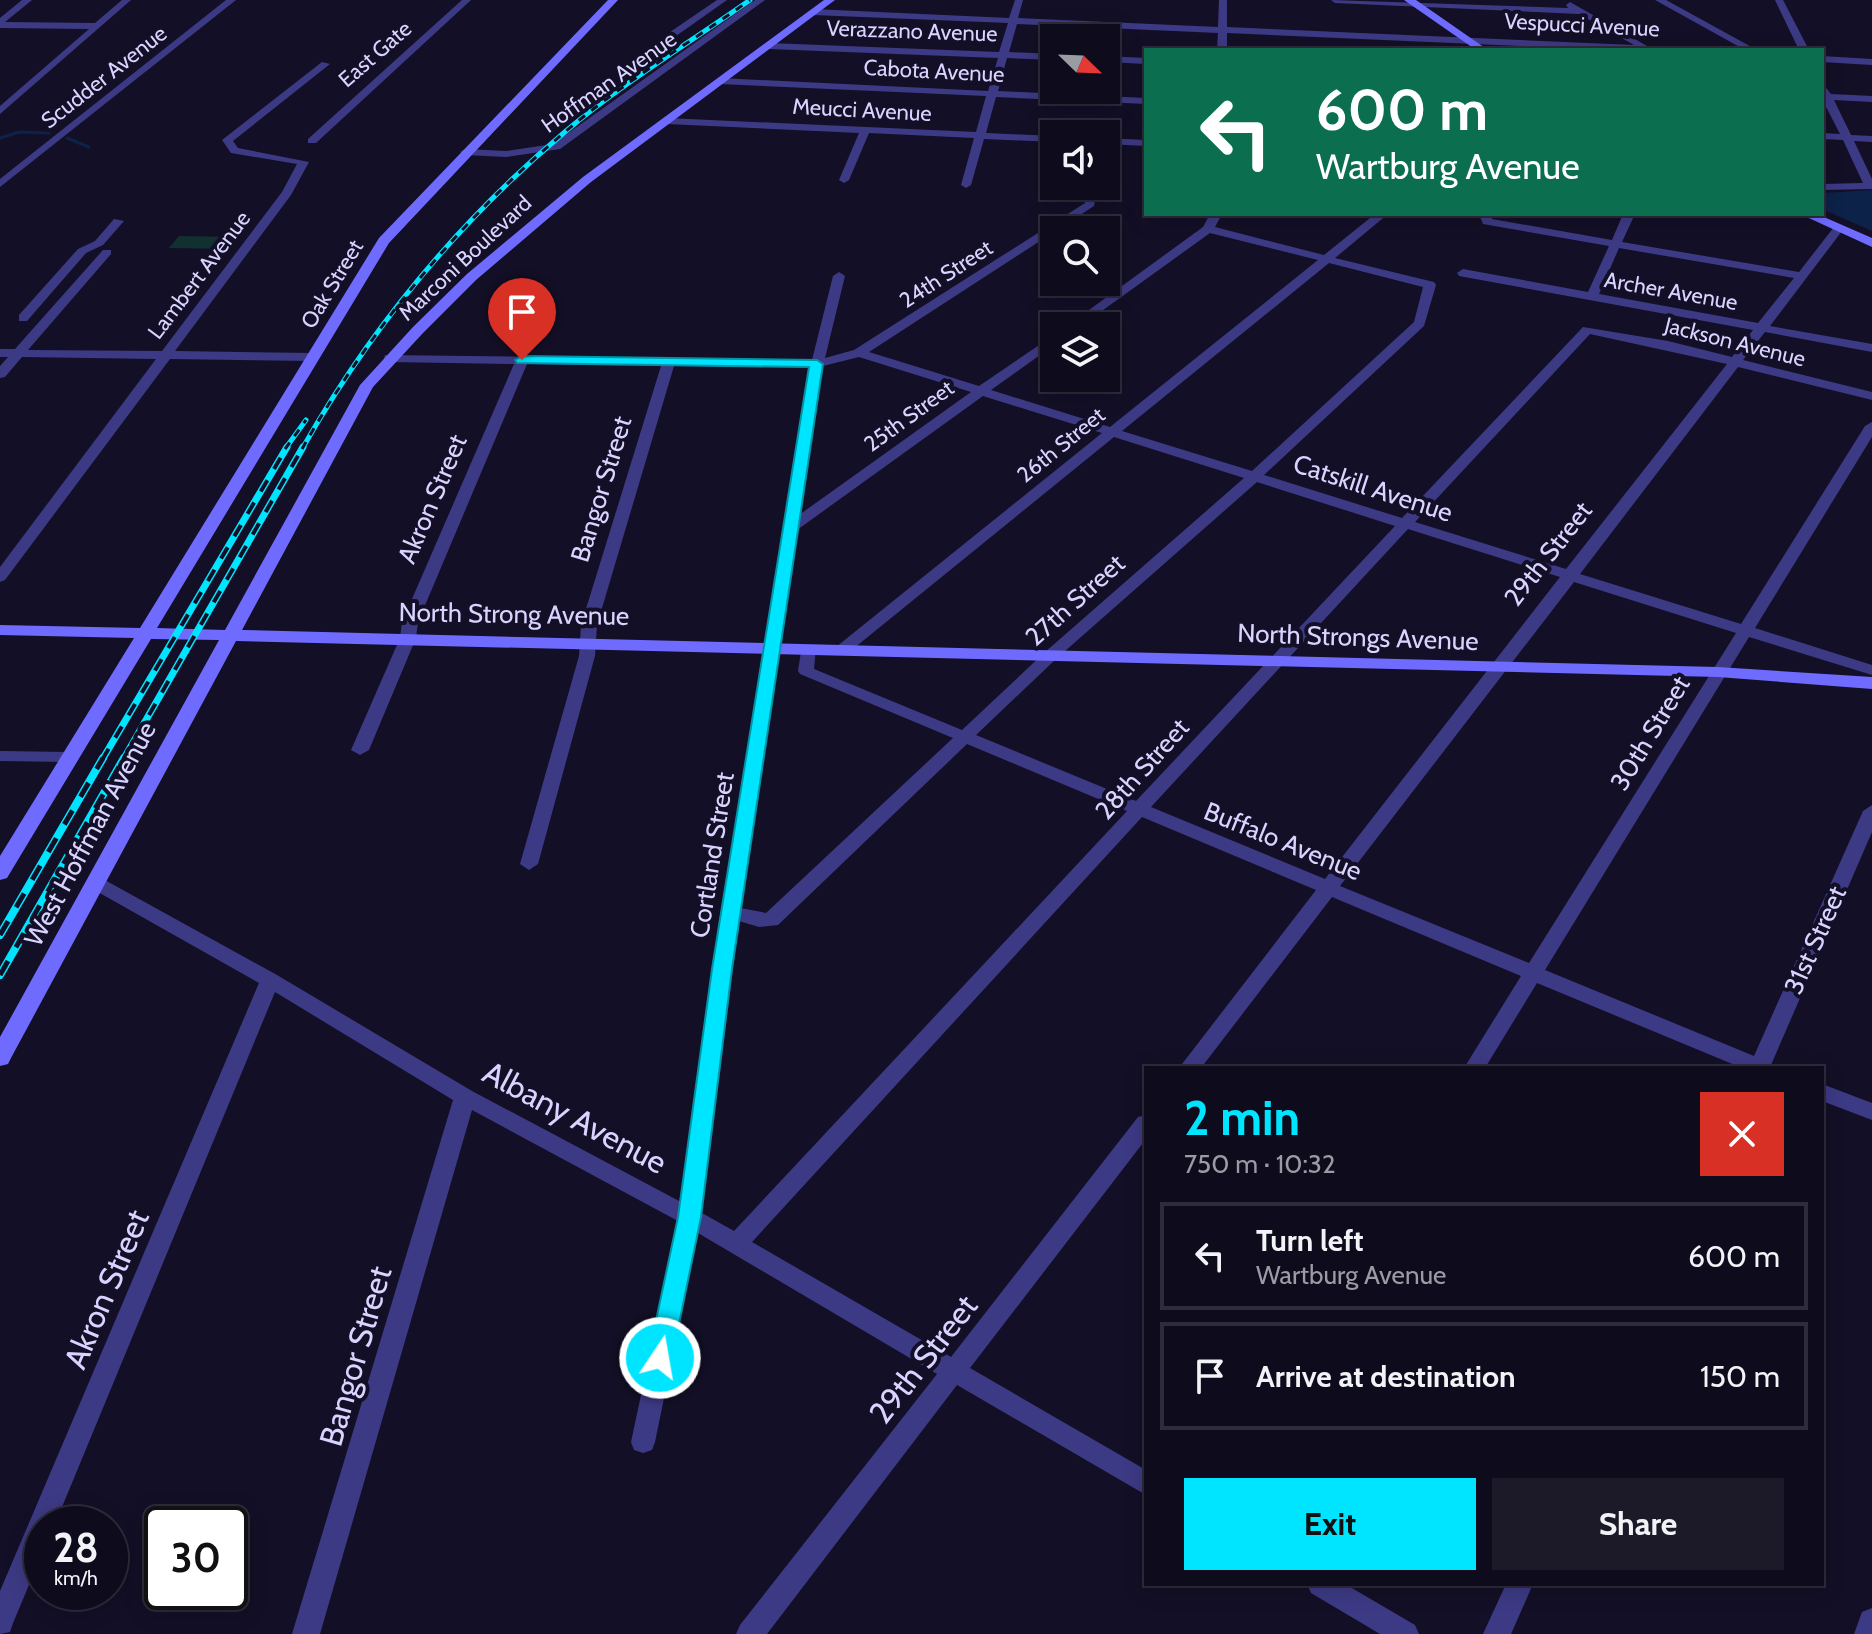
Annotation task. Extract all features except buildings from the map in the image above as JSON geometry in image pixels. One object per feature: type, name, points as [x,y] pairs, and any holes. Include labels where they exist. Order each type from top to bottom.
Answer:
[{"type":"street","points":[[0,23],[28,0]]},
{"type":"street","points":[[0,111],[127,0]]},
{"type":"street","name":"Scudder Avenue","points":[[0,184],[232,0]]},
{"type":"street","name":"East Gate","points":[[312,141],[467,0]]},
{"type":"street","name":"Oak Street","points":[[143,632],[167,602],[384,241],[465,152],[613,0]]},
{"type":"street","points":[[673,34],[723,0]]},
{"type":"street","name":"Hoffman Avenue","points":[[465,152],[506,154],[556,147],[761,0]]},
{"type":"street","name":"Marconi Boulevard","points":[[228,636],[363,392],[390,358],[541,217],[830,0]]},
{"type":"street","points":[[966,185],[1019,0]]},
{"type":"street","points":[[1222,48],[1223,0]]},
{"type":"street","points":[[1335,0],[1581,11]]},
{"type":"street","points":[[1561,0],[1646,48]]},
{"type":"street","points":[[1659,0],[1748,48]]},
{"type":"street","points":[[1779,0],[1803,48]]},
{"type":"street","points":[[1411,1],[1480,48]]},
{"type":"street","name":"Vespucci Avenue","points":[[813,12],[1646,48]]},
{"type":"street","points":[[0,23],[97,26]]},
{"type":"street","name":"Verazzano Avenue","points":[[769,46],[1040,56]]},
{"type":"street","points":[[1824,59],[1872,62]]},
{"type":"street","points":[[1120,60],[1144,61]]},
{"type":"street","name":"Lambert Avenue","points":[[0,577],[287,193],[304,162],[235,151],[227,140],[325,64]]},
{"type":"street","name":"Cabota Avenue","points":[[720,81],[1144,101]]},
{"type":"street","points":[[1824,93],[1872,99]]},
{"type":"street","points":[[1824,93],[1871,186],[1824,187]]},
{"type":"street","name":"Meucci Avenue","points":[[667,121],[1040,138]]},
{"type":"street","points":[[844,180],[865,130]]},
{"type":"street","points":[[1824,136],[1872,139]]},
{"type":"street","points":[[1120,142],[1144,143]]},
{"type":"street","name":"24th Street","points":[[390,358],[817,364],[859,353],[1090,204],[1091,200]]},
{"type":"street","points":[[1092,312],[1208,229],[1215,216]]},
{"type":"street","name":"26th Street","points":[[842,650],[1380,216]]},
{"type":"street","points":[[1592,296],[1628,216]]},
{"type":"street","points":[[1810,216],[1872,243]]},
{"type":"street","points":[[1486,218],[1801,276]]},
{"type":"street","points":[[23,318],[82,251],[99,243],[118,221]]},
{"type":"street","points":[[1208,229],[1327,259]]},
{"type":"street","name":"29th Street","points":[[1191,1066],[1838,229]]},
{"type":"street","points":[[0,374],[107,252]]},
{"type":"street","name":"27th Street","points":[[740,915],[771,920],[1050,656],[1255,476],[1420,323],[1430,285],[1327,259]]},
{"type":"street","name":"Archer Avenue","points":[[1463,273],[1872,348]]},
{"type":"street","name":"Cortland Street","points":[[643,1442],[690,1217],[740,915],[789,529],[817,364],[839,276]]},
{"type":"street","name":"Jackson Avenue","points":[[1587,330],[1736,361],[1872,396]]},
{"type":"street","name":"28th Street","points":[[736,1244],[1587,330]]},
{"type":"street","name":"25th Street","points":[[789,529],[1040,349]]},
{"type":"street","points":[[0,353],[314,357]]},
{"type":"street","name":"Catskill Avenue","points":[[859,353],[1872,670]]},
{"type":"street","name":"Akron Street","points":[[360,750],[408,638],[410,622],[522,360]]},
{"type":"street","name":"Bangor Street","points":[[529,864],[587,656],[587,642],[669,362]]},
{"type":"street","name":"30th Street","points":[[1475,1066],[1872,426]]},
{"type":"street","name":"North Strong Avenue","points":[[0,630],[842,650]]},
{"type":"street","name":"West Hoffman Avenue","points":[[0,873],[143,632]]},
{"type":"street","name":"West Hoffman Avenue","points":[[0,1058],[228,636]]},
{"type":"street","name":"Buffalo Avenue","points":[[808,648],[806,671],[1138,812],[1755,1066]]},
{"type":"street","name":"North Strongs Avenue","points":[[842,650],[1718,672],[1872,683]]},
{"type":"street","points":[[0,756],[69,757]]},
{"type":"street","name":"31st Street","points":[[1761,1066],[1872,811]]},
{"type":"street","name":"Albany Avenue","points":[[96,883],[270,980],[465,1097],[690,1217],[1144,1482]]},
{"type":"street","name":"Akron Street","points":[[0,1623],[270,980]]},
{"type":"street","points":[[1824,1093],[1872,1112]]},
{"type":"street","name":"Bangor Street","points":[[306,1634],[465,1097]]},
{"type":"street","name":"29th Street","points":[[750,1634],[1144,1126]]},
{"type":"street","points":[[1323,1586],[1405,1634]]},
{"type":"street","points":[[1497,1634],[1519,1586]]},
{"type":"street","points":[[1868,1634],[1872,1621]]},
{"type":"green space","points":[[179,236],[239,237],[229,249],[169,248]]},
{"type":"water","points":[[1872,190],[1872,231],[1824,210],[1824,193]]},
{"type":"waterway","points":[[0,138],[19,132],[49,133]]},
{"type":"waterway","points":[[67,138],[89,147]]},
{"type":"railway","points":[[302,449],[387,319],[490,201],[588,113],[750,0]]},
{"type":"railway","points":[[285,449],[306,420]]},
{"type":"railway","points":[[102,760],[287,447]]},
{"type":"railway","points":[[123,760],[303,447]]},
{"type":"railway","points":[[0,935],[103,758]]},
{"type":"railway","points":[[0,975],[124,758]]},
{"type":"route","points":[[522,360],[817,364],[722,969],[690,1217],[660,1358]]}]
